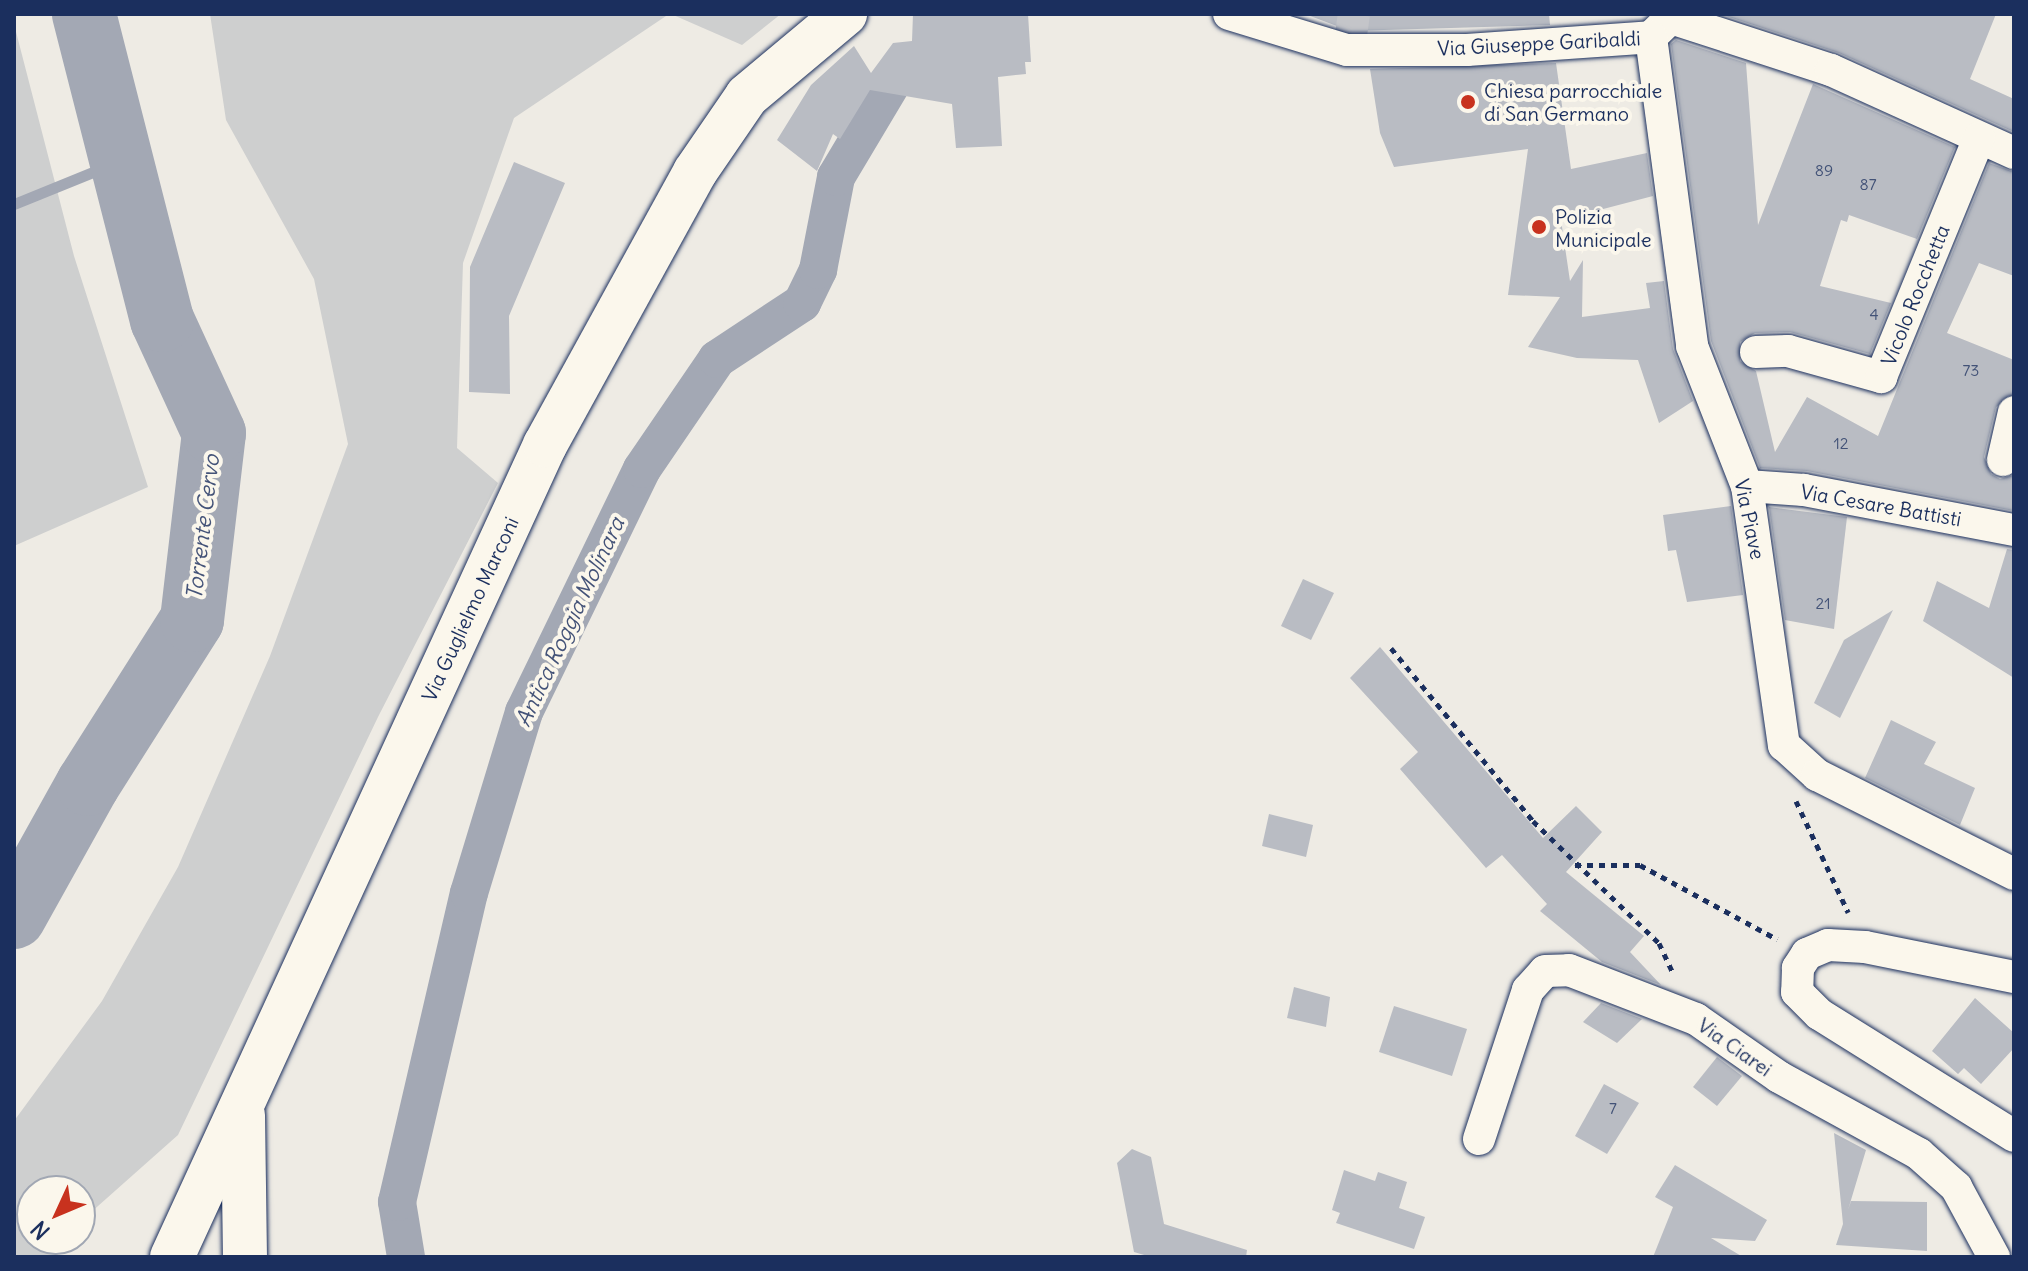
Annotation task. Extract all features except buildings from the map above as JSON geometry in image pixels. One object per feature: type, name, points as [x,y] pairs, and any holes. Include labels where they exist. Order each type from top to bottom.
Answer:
[{"type":"street","name":"Via Guglielmo Marconi","points":[[172,1257],[545,445],[695,172],[747,96],[845,14]]},
{"type":"street","name":"Via Giuseppe Garibaldi","points":[[1229,14],[1349,43],[1467,50],[1665,23],[1831,70],[2004,145]]},
{"type":"street","name":"Via Piave","points":[[1665,23],[1692,346],[1747,486],[1759,543],[1777,726],[1784,745],[1801,764],[2014,874]]},
{"type":"street","name":"Vicolo Rocchetta","points":[[1756,352],[1788,351],[1881,377],[2004,145]]},
{"type":"street","points":[[2003,460],[2014,412]]},
{"type":"street","name":"Via Cesare Battisti","points":[[1747,486],[1804,490],[2014,530]]},
{"type":"street","points":[[2014,977],[1865,947],[1828,945],[1807,954],[1798,968],[1797,992],[1819,1014],[2014,1136]]},
{"type":"street","name":"Via Ciarei","points":[[1479,1139],[1528,990],[1545,971],[1569,970],[1696,1019],[1779,1077],[1919,1154],[1956,1187],[1994,1257]]},
{"type":"street","points":[[243,1105],[245,1257]]},
{"type":"path","points":[[1391,648],[1575,865],[1659,943],[1696,1019]]},
{"type":"path","points":[[1801,764],[1786,781],[1865,947]]},
{"type":"path","points":[[1575,865],[1640,865],[1807,954]]},
{"type":"shaded area","points":[[210,14],[669,14],[514,118],[463,263],[457,448],[498,483],[378,717],[178,1135],[96,1208],[96,1175],[16,1175],[16,1255],[57,1255],[14,1257],[14,1121],[102,1001],[178,867],[270,656],[348,444],[314,279],[226,120]]},
{"type":"shaded area","points":[[671,14],[781,14],[742,45]]},
{"type":"shaded area","points":[[14,24],[74,256],[148,487],[14,546]]},
{"type":"waterway","name":"Torrente Cervo","points":[[14,917],[88,784],[192,620],[214,433],[162,320],[84,14]]},
{"type":"waterway","name":"Antica Roggia Molinara","points":[[406,1257],[397,1202],[469,893],[524,712],[642,469],[717,359],[802,303],[818,270],[836,177],[901,68]]},
{"type":"waterway","points":[[14,204],[120,161]]},
{"type":"tunnel","points":[[1351,35],[1354,14]]},
{"type":"place","name":"Chiesa parrocchiale di San Germano","points":[[1468,102]]},
{"type":"place","name":"Polizia Municipale","points":[[1539,227]]}]
